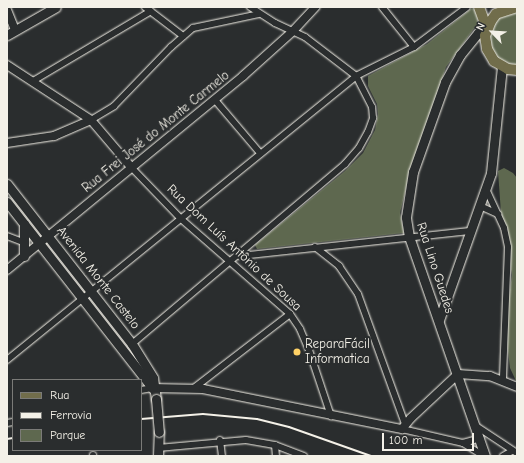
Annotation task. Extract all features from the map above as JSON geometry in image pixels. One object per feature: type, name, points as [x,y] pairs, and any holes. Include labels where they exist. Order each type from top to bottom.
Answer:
[{"type":"main road","points":[[11,32],[56,7]]},
{"type":"main road","points":[[478,7],[487,30],[487,49],[494,61],[502,66],[517,70]]},
{"type":"main road","points":[[487,30],[496,14],[512,7],[517,7]]},
{"type":"main road","name":"Rua Lino Guedes","points":[[485,456],[458,374],[409,237],[406,203],[413,172],[445,82],[460,55],[478,33],[487,30]]},
{"type":"main road","points":[[439,320],[486,189],[493,154],[502,66]]},
{"type":"main road","name":"Avenida Monte Castelo","points":[[7,184],[92,291],[147,366],[155,392],[159,446]]},
{"type":"main road","name":"Avenida Monte Castelo","points":[[7,202],[83,297],[155,392]]},
{"type":"main road","points":[[24,224],[24,256]]},
{"type":"main road","points":[[428,290],[438,298],[447,298]]},
{"type":"street","points":[[146,7],[183,36]]},
{"type":"street","points":[[132,344],[231,262],[345,164],[359,148],[373,118],[369,97],[356,76],[293,31],[259,14],[250,7]]},
{"type":"street","name":"Rua Frei José do Monte Carmelo","points":[[7,270],[131,167],[215,100],[293,31],[315,7]]},
{"type":"street","points":[[382,7],[414,47]]},
{"type":"street","points":[[7,360],[356,76],[414,47],[467,7]]},
{"type":"street","points":[[7,10],[11,32]]},
{"type":"street","points":[[33,81],[151,11]]},
{"type":"street","points":[[7,143],[54,136],[91,120],[114,106],[183,36],[205,24],[259,14]]},
{"type":"street","name":"Rua Dom Luís Antônio de Sousa","points":[[7,65],[91,120],[131,167],[180,218],[290,314],[300,329],[310,350],[331,416]]},
{"type":"street","points":[[215,100],[260,153]]},
{"type":"street","points":[[486,189],[498,214],[508,247],[503,379]]},
{"type":"street","points":[[480,206],[498,214]]},
{"type":"street","points":[[238,256],[409,237],[470,232]]},
{"type":"street","points":[[7,236],[24,243]]},
{"type":"street","points":[[315,247],[339,266],[358,294],[404,427]]},
{"type":"street","points":[[194,388],[290,314]]},
{"type":"street","points":[[404,427],[458,374],[490,376],[503,379],[517,387]]},
{"type":"street","points":[[142,390],[155,392],[194,388],[331,416],[404,427],[463,443],[485,456]]},
{"type":"street","points":[[476,426],[514,452]]},
{"type":"street","points":[[463,443],[480,438]]},
{"type":"street","points":[[159,446],[220,440],[246,440],[275,445],[304,456]]},
{"type":"street","points":[[220,440],[222,456]]},
{"type":"street","points":[[275,445],[276,456]]},
{"type":"street","points":[[503,456],[514,452]]},
{"type":"green space","points":[[472,8],[477,11],[478,23],[446,67],[409,176],[400,213],[404,233],[257,249],[255,245],[345,171],[363,153],[375,130],[378,114],[377,104],[368,86],[368,76],[427,44]]},
{"type":"green space","points":[[517,10],[517,65],[511,65],[495,57],[490,49],[489,31],[499,16]]},
{"type":"green space","points":[[504,168],[513,173],[517,178],[517,383],[510,368],[505,326],[512,275],[501,213],[498,171]]},
{"type":"railway","points":[[142,419],[203,414],[257,419],[289,427],[371,456]]},
{"type":"railway","points":[[7,439],[12,438]]},
{"type":"place","name":"ReparaFácil Informatica","points":[[297,352]]}]
